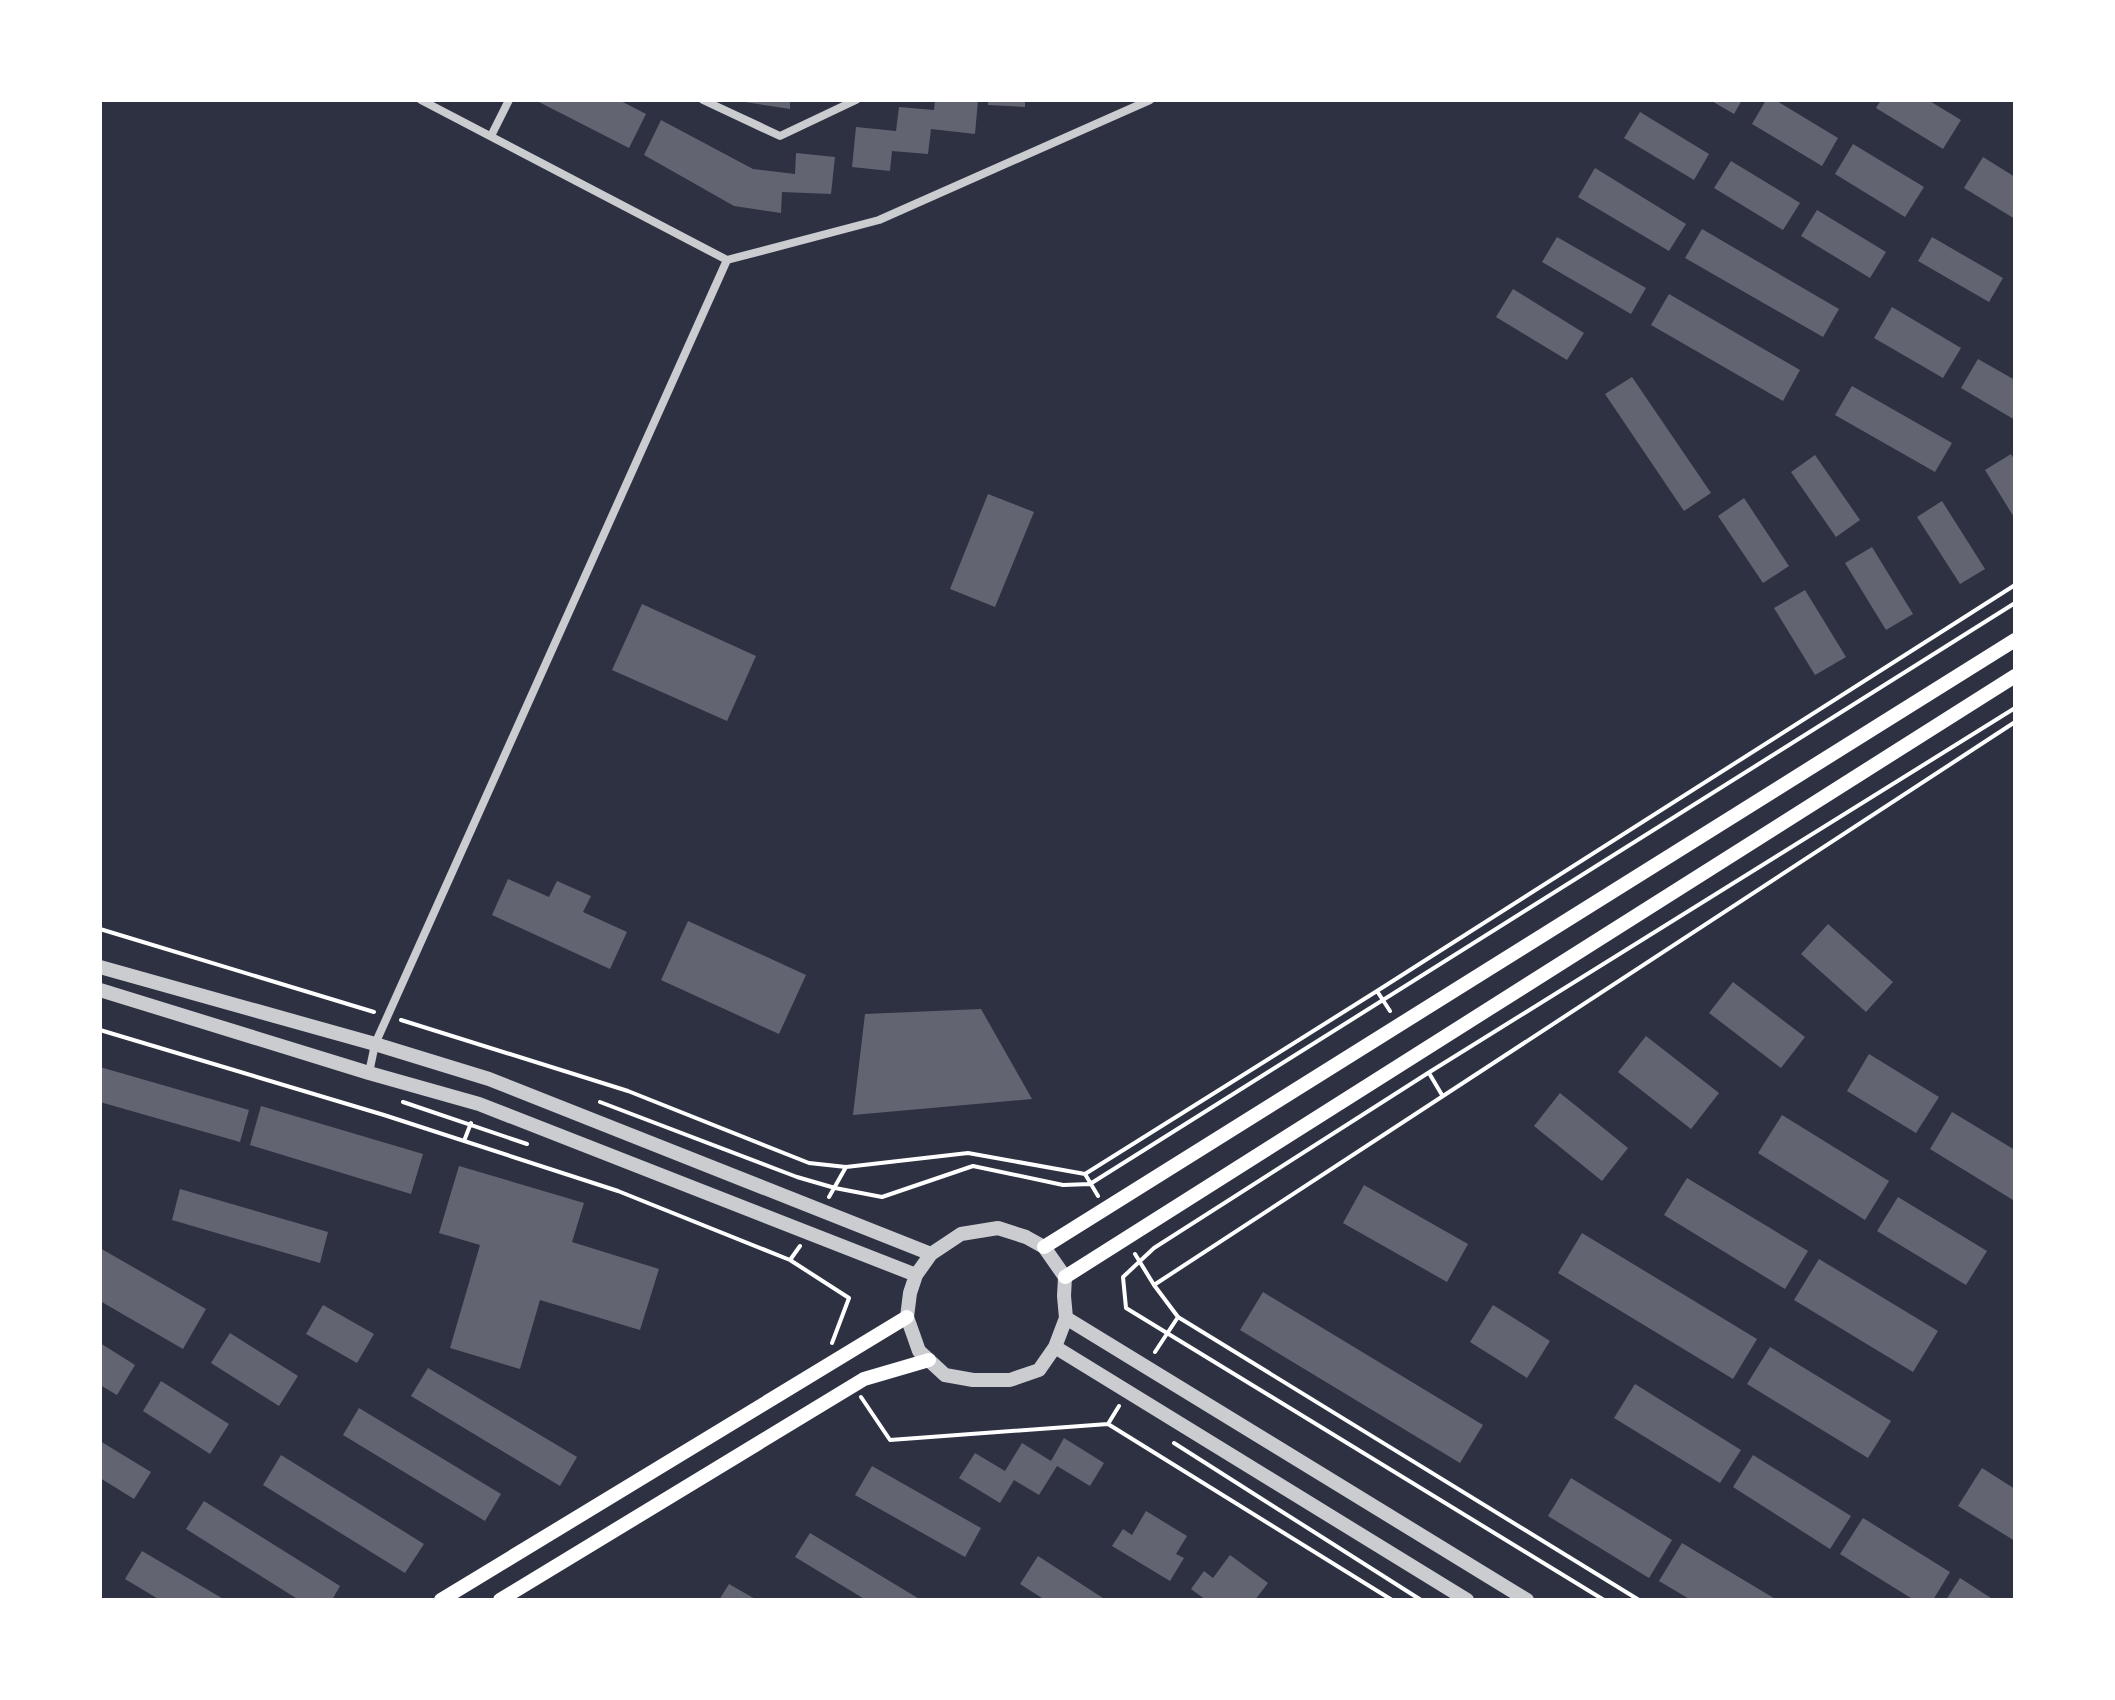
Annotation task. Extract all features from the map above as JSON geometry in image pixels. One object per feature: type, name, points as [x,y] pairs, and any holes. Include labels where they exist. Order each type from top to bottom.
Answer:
[{"type":"main road","points":[[1044,1247],[2015,640]]},
{"type":"main road","points":[[1065,1277],[2015,676]]},
{"type":"main road","points":[[441,1600],[907,1317]]},
{"type":"main road","points":[[500,1600],[864,1379],[929,1360]]},
{"type":"street","points":[[421,100],[727,260],[879,220],[1150,100]]},
{"type":"street","points":[[491,136],[509,100]]},
{"type":"street","points":[[703,100],[780,136],[856,100]]},
{"type":"street","points":[[369,1073],[375,1044],[727,260]]},
{"type":"street","points":[[100,967],[489,1079],[931,1254]]},
{"type":"street","points":[[100,990],[479,1104],[916,1275]]},
{"type":"street","points":[[998,1228],[1044,1247],[1065,1277],[1066,1318],[1055,1347],[1039,1370],[1010,1380],[973,1380],[945,1375],[919,1351],[907,1317],[916,1275],[931,1254],[961,1234],[998,1228]]},
{"type":"street","points":[[1066,1318],[1527,1600]]},
{"type":"street","points":[[1055,1347],[1467,1600]]},
{"type":"path","points":[[1106,1208],[1085,1174],[2015,585]]},
{"type":"path","points":[[598,1101],[797,1177],[882,1197],[973,1166],[1063,1185],[1090,1184],[2015,603]]},
{"type":"path","points":[[1604,1600],[1166,1335],[1126,1308],[1123,1277],[1154,1248],[1428,1073],[2015,708]]},
{"type":"path","points":[[1154,1285],[2015,722]]},
{"type":"path","points":[[100,929],[628,1091],[809,1163],[846,1167]]},
{"type":"path","points":[[100,1030],[384,1115],[618,1191],[790,1260]]},
{"type":"path","points":[[399,1101],[540,1148]]},
{"type":"path","points":[[1125,1239],[1178,1317],[1639,1600]]},
{"type":"path","points":[[1145,1366],[1178,1317]]},
{"type":"path","points":[[1128,1392],[1108,1424],[1392,1600]]},
{"type":"path","points":[[1170,1440],[1421,1600]]},
{"type":"building","points":[[535,100],[619,100],[646,114],[629,148]]},
{"type":"building","points":[[790,100],[790,109],[745,102]]},
{"type":"building","points":[[935,100],[978,100],[975,134],[931,129],[928,154],[892,151],[890,171],[852,167],[856,127],[896,131],[899,107],[934,110]]},
{"type":"building","points":[[988,100],[1025,100],[1025,107],[988,105]]},
{"type":"building","points":[[1710,100],[1742,100],[1734,114]]},
{"type":"building","points":[[1766,100],[1775,100],[1838,138],[1822,166],[1752,124]]},
{"type":"building","points":[[1881,100],[1928,100],[1961,120],[1943,149],[1876,108]]},
{"type":"building","points":[[1640,112],[1709,154],[1694,180],[1624,138]]},
{"type":"building","points":[[661,120],[753,169],[795,174],[796,153],[835,157],[831,194],[782,192],[781,213],[734,206],[644,155]]},
{"type":"building","points":[[1853,144],[1924,187],[1905,217],[1835,174]]},
{"type":"building","points":[[1983,157],[2015,177],[2015,219],[1964,188]]},
{"type":"building","points":[[1731,161],[1800,203],[1783,230],[1714,188]]},
{"type":"building","points":[[1595,168],[1686,224],[1669,251],[1578,197]]},
{"type":"building","points":[[1817,210],[1886,252],[1870,278],[1801,236]]},
{"type":"building","points":[[1702,229],[1839,309],[1823,337],[1685,258]]},
{"type":"building","points":[[1557,237],[1646,288],[1631,314],[1542,262]]},
{"type":"building","points":[[1932,237],[2003,278],[1989,302],[1918,261]]},
{"type":"building","points":[[1513,289],[1584,333],[1567,360],[1496,317]]},
{"type":"building","points":[[1669,294],[1800,370],[1783,401],[1651,325]]},
{"type":"building","points":[[1892,307],[1961,348],[1943,378],[1874,338]]},
{"type":"building","points":[[1978,359],[2015,380],[2015,420],[1961,388]]},
{"type":"building","points":[[1632,377],[1711,493],[1684,511],[1605,394]]},
{"type":"building","points":[[1852,386],[1952,443],[1935,472],[1835,415]]},
{"type":"building","points":[[2011,454],[2015,461],[2015,519],[1985,470]]},
{"type":"building","points":[[1815,455],[1860,520],[1836,537],[1791,472]]},
{"type":"building","points":[[988,494],[1034,512],[995,607],[950,589]]},
{"type":"building","points":[[1744,498],[1789,566],[1763,583],[1718,516]]},
{"type":"building","points":[[1942,501],[1985,569],[1960,584],[1917,517]]},
{"type":"building","points":[[1872,547],[1913,614],[1886,630],[1845,563]]},
{"type":"building","points":[[1805,590],[1846,657],[1815,675],[1774,608]]},
{"type":"building","points":[[642,604],[756,656],[727,721],[612,670]]},
{"type":"building","points":[[508,879],[549,897],[557,881],[591,896],[583,912],[627,932],[610,969],[492,915]]},
{"type":"building","points":[[688,921],[806,975],[779,1034],[661,980]]},
{"type":"building","points":[[1828,924],[1893,982],[1866,1012],[1801,954]]},
{"type":"building","points":[[1733,982],[1805,1037],[1781,1068],[1709,1013]]},
{"type":"building","points":[[981,1009],[1032,1099],[853,1115],[865,1014]]},
{"type":"building","points":[[1646,1036],[1719,1093],[1691,1129],[1618,1072]]},
{"type":"building","points":[[1869,1054],[1939,1097],[1916,1133],[1847,1091]]},
{"type":"building","points":[[100,1067],[249,1110],[240,1142],[100,1102]]},
{"type":"building","points":[[1560,1093],[1628,1148],[1602,1181],[1534,1126]]},
{"type":"building","points":[[261,1106],[423,1154],[411,1194],[250,1145]]},
{"type":"building","points":[[1952,1112],[2015,1150],[2013,1200],[1930,1149]]},
{"type":"building","points":[[1782,1115],[1889,1181],[1865,1220],[1758,1153]]},
{"type":"building","points":[[459,1166],[584,1203],[572,1242],[659,1269],[640,1330],[540,1300],[520,1369],[450,1348],[480,1245],[439,1233]]},
{"type":"building","points":[[1687,1178],[1808,1251],[1785,1289],[1664,1215]]},
{"type":"building","points":[[1364,1185],[1468,1244],[1447,1282],[1343,1223]]},
{"type":"building","points":[[180,1189],[328,1232],[320,1263],[172,1220]]},
{"type":"building","points":[[1898,1197],[1987,1251],[1966,1285],[1877,1231]]},
{"type":"building","points":[[1582,1233],[1757,1339],[1733,1379],[1558,1273]]},
{"type":"building","points":[[100,1248],[206,1309],[183,1349],[100,1301]]},
{"type":"building","points":[[1819,1259],[1938,1331],[1913,1372],[1794,1300]]},
{"type":"building","points":[[1263,1292],[1483,1425],[1460,1463],[1240,1330]]},
{"type":"building","points":[[323,1305],[374,1334],[357,1363],[306,1334]]},
{"type":"building","points":[[1493,1305],[1550,1341],[1527,1378],[1470,1342]]},
{"type":"building","points":[[230,1333],[298,1376],[279,1406],[211,1363]]},
{"type":"building","points":[[100,1343],[135,1365],[117,1395],[100,1385]]},
{"type":"building","points":[[1770,1347],[1891,1421],[1868,1458],[1747,1384]]},
{"type":"building","points":[[428,1368],[577,1457],[560,1486],[411,1396]]},
{"type":"building","points":[[161,1381],[229,1424],[210,1454],[143,1411]]},
{"type":"building","points":[[1635,1384],[1741,1450],[1720,1483],[1614,1418]]},
{"type":"building","points":[[359,1408],[501,1494],[485,1521],[343,1435]]},
{"type":"building","points":[[1064,1438],[1104,1463],[1090,1486],[1057,1466],[1039,1495],[1014,1480],[1000,1503],[959,1478],[975,1453],[1005,1471],[1022,1443],[1051,1461]]},
{"type":"building","points":[[100,1441],[151,1472],[134,1499],[100,1478]]},
{"type":"building","points":[[281,1455],[424,1544],[405,1573],[263,1485]]},
{"type":"building","points":[[1753,1455],[1851,1516],[1830,1549],[1733,1487]]},
{"type":"building","points":[[872,1466],[981,1528],[965,1557],[855,1495]]},
{"type":"building","points":[[1982,1468],[2015,1489],[2015,1541],[1958,1506]]},
{"type":"building","points":[[1571,1478],[1672,1540],[1649,1578],[1548,1516]]},
{"type":"building","points":[[204,1501],[340,1586],[332,1600],[299,1600],[186,1529]]},
{"type":"building","points":[[1146,1511],[1187,1536],[1176,1554],[1184,1558],[1170,1581],[1112,1546],[1123,1529],[1132,1535]]},
{"type":"building","points":[[1863,1518],[1950,1572],[1933,1600],[1914,1600],[1840,1554]]},
{"type":"building","points":[[810,1533],[921,1600],[866,1600],[795,1557]]},
{"type":"building","points":[[1682,1543],[1777,1600],[1691,1600],[1659,1581]]},
{"type":"building","points":[[142,1551],[225,1600],[160,1600],[125,1579]]},
{"type":"building","points":[[1230,1555],[1268,1583],[1255,1600],[1206,1600],[1191,1589],[1204,1571],[1213,1578]]},
{"type":"building","points":[[1038,1556],[1106,1600],[1045,1600],[1020,1584]]},
{"type":"building","points":[[1960,1578],[1994,1600],[1946,1600]]},
{"type":"building","points":[[729,1584],[757,1600],[719,1600]]}]
